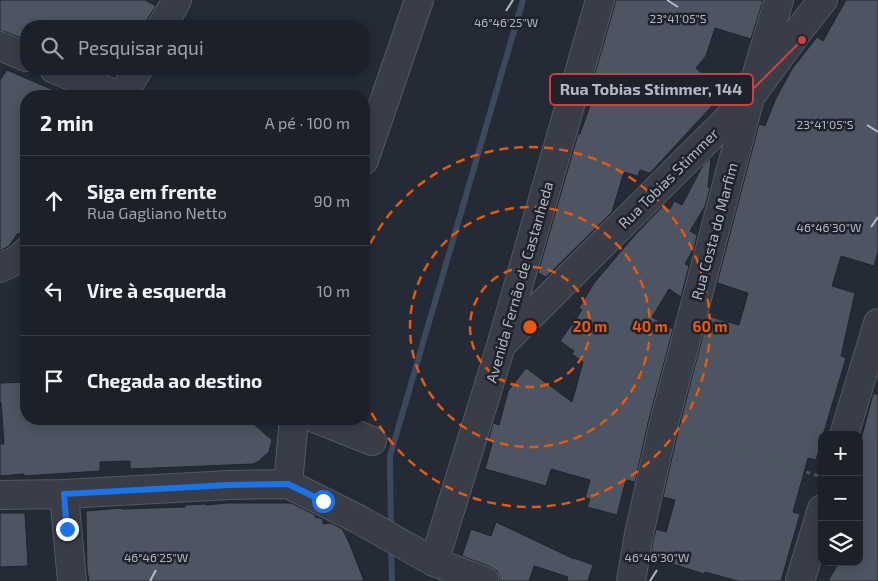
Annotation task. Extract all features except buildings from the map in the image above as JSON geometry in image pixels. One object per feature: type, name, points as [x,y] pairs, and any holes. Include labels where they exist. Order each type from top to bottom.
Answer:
[{"type":"street","points":[[165,20],[176,0]]},
{"type":"street","points":[[370,143],[419,0]]},
{"type":"street","name":"Avenida Fernão de Castanheda","points":[[438,572],[600,0]]},
{"type":"street","name":"Rua Costa do Marfim","points":[[631,581],[639,534],[663,427],[750,97],[779,0]]},
{"type":"street","name":"Rua Tobias Stimmer","points":[[501,346],[750,97],[823,0]]},
{"type":"street","points":[[0,46],[20,54]]},
{"type":"street","points":[[69,75],[105,90]]},
{"type":"street","points":[[124,90],[134,75]]},
{"type":"street","points":[[0,268],[20,257]]},
{"type":"street","points":[[845,431],[878,323]]},
{"type":"street","points":[[288,484],[293,425]]},
{"type":"street","points":[[332,425],[372,441]]},
{"type":"street","points":[[0,495],[288,484],[358,519],[438,572],[485,581]]},
{"type":"street","points":[[64,494],[72,581]]},
{"type":"street","points":[[800,581],[818,521]]},
{"type":"path","points":[[663,427],[819,476]]},
{"type":"waterway","points":[[391,530],[390,456],[523,0]]},
{"type":"waterway","points":[[391,547],[392,581]]},
{"type":"place","name":"Rua Tobias Stimmer, 144","points":[[802,40]]},
{"type":"route","points":[[67,529],[64,494],[229,485],[288,484],[323,501]]}]
